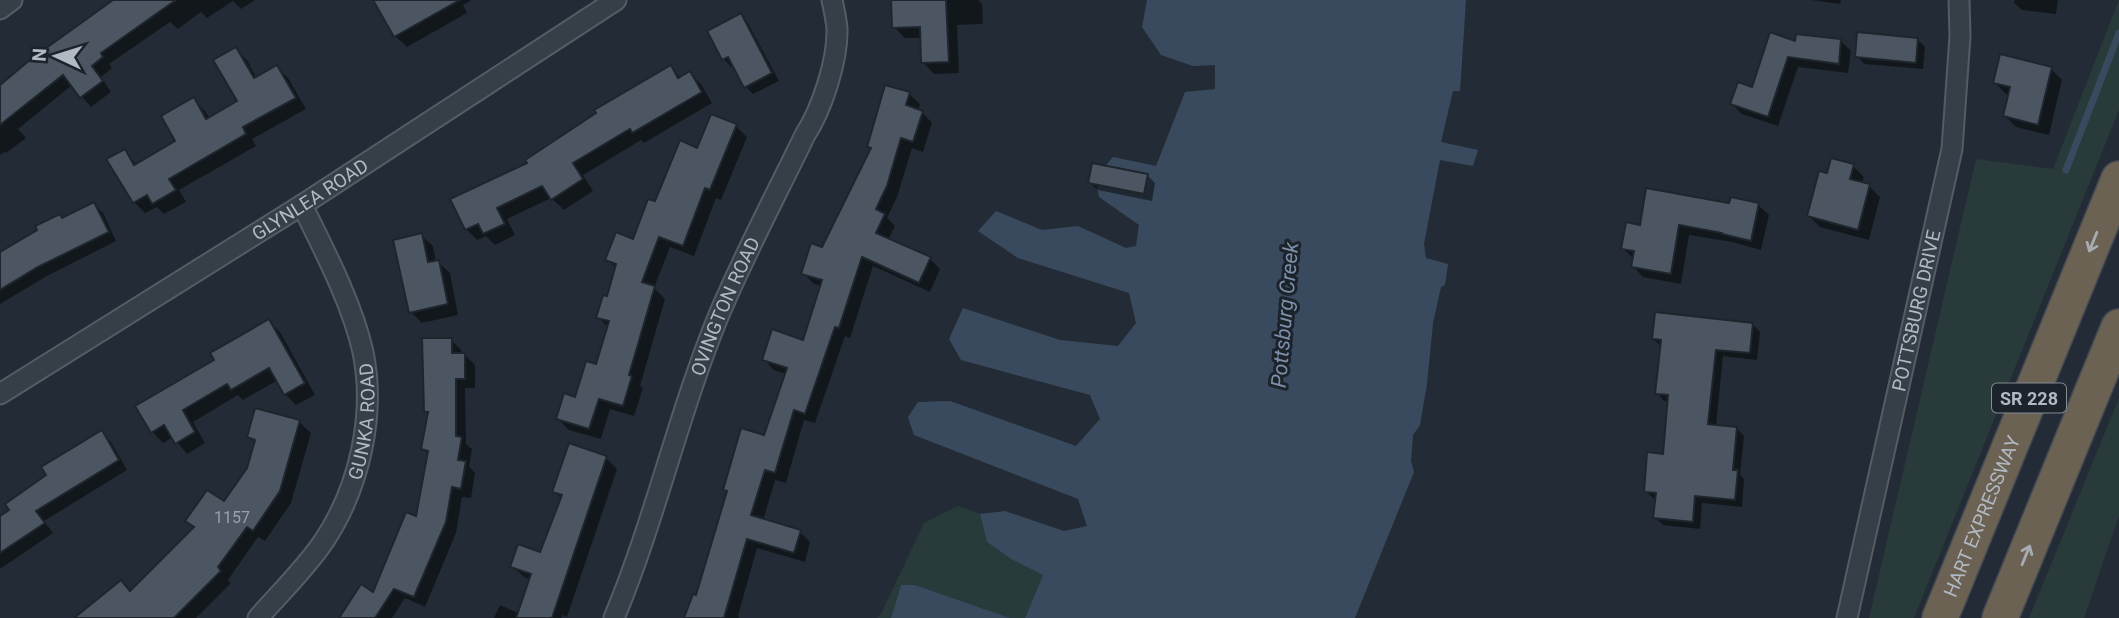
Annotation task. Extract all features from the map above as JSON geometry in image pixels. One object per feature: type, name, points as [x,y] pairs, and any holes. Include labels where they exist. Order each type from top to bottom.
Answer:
[{"type":"highway","name":"HART EXPRESSWAY","points":[[1940,618],[2119,179]]},
{"type":"highway","name":"SR 228","points":[[2000,618],[2119,327]]},
{"type":"street","points":[[0,9],[12,0]]},
{"type":"street","name":"GLYNLEA ROAD","points":[[0,394],[302,205],[616,0]]},
{"type":"street","name":"OVINGTON ROAD","points":[[614,618],[634,571],[718,318],[747,254],[816,118],[835,53],[837,28],[832,0]]},
{"type":"street","name":"POTTSBURG DRIVE","points":[[1847,618],[1952,149],[1960,36],[1959,0]]},
{"type":"street","name":"GUNKA ROAD","points":[[258,618],[304,568],[338,519],[352,481],[364,434],[367,391],[363,354],[330,262],[302,205]]},
{"type":"shaded area","points":[[2119,0],[2119,110],[1914,618],[1869,618],[1976,159],[2053,169]]},
{"type":"shaded area","points":[[2119,398],[2119,516],[2084,618],[2029,618]]},
{"type":"shaded area","points":[[958,506],[980,514],[987,542],[1011,559],[1043,575],[1025,618],[1010,618],[915,585],[901,585],[891,618],[877,618],[924,523]]},
{"type":"water","name":"Pottsburg Creek","points":[[1147,0],[1466,0],[1460,91],[1453,91],[1441,142],[1478,150],[1473,166],[1440,160],[1424,244],[1426,258],[1448,264],[1445,285],[1441,287],[1433,323],[1420,425],[1413,435],[1411,461],[1414,472],[1355,618],[1025,618],[1043,575],[1011,559],[987,542],[980,514],[1005,511],[1064,531],[1087,526],[1078,499],[914,435],[908,417],[918,402],[950,401],[1076,446],[1100,419],[1090,395],[961,360],[949,339],[963,308],[1060,340],[1118,346],[1136,323],[1129,293],[1018,258],[978,231],[996,211],[1042,230],[1078,226],[1126,248],[1136,246],[1139,225],[1099,197],[1095,178],[1113,157],[1156,166],[1185,92],[1215,89],[1215,65],[1193,66],[1161,55],[1142,27]]},
{"type":"water","points":[[901,585],[915,585],[1010,618],[891,618]]},
{"type":"building","points":[[113,0],[176,0],[101,53],[103,57],[92,66],[103,81],[80,98],[63,75],[0,125],[0,85],[31,59]]},
{"type":"building","points":[[373,0],[460,0],[394,37]]},
{"type":"building","points":[[891,0],[946,0],[949,62],[921,63],[920,27],[892,28]]},
{"type":"building","points":[[741,13],[772,73],[744,88],[728,57],[722,60],[707,31]]},
{"type":"building","points":[[1770,32],[1795,41],[1796,34],[1841,39],[1839,64],[1788,57],[1768,117],[1730,104],[1738,82],[1752,87]]},
{"type":"building","points":[[1857,32],[1918,38],[1916,63],[1855,57]]},
{"type":"building","points":[[236,47],[254,78],[277,65],[296,98],[243,127],[246,134],[169,179],[176,190],[152,204],[147,195],[133,203],[106,159],[125,149],[134,165],[175,141],[161,116],[194,97],[206,119],[237,101],[213,60]]},
{"type":"building","points":[[2000,54],[2052,67],[2038,125],[2003,116],[2010,87],[1993,83]]},
{"type":"building","points":[[671,65],[678,78],[690,71],[702,92],[632,133],[630,129],[573,163],[583,179],[551,200],[542,186],[497,208],[505,224],[483,234],[478,224],[465,230],[450,199],[527,163],[525,160],[596,113],[594,110]]},
{"type":"building","points":[[885,85],[910,92],[906,105],[923,111],[913,142],[901,138],[887,186],[876,209],[885,214],[876,233],[931,257],[919,283],[862,257],[839,328],[835,327],[805,414],[794,410],[775,473],[765,470],[751,515],[801,530],[794,553],[747,539],[724,618],[684,618],[693,594],[696,595],[727,491],[723,490],[741,428],[764,435],[787,368],[762,360],[772,329],[803,340],[822,280],[801,274],[811,243],[822,247],[871,148],[867,147]]},
{"type":"building","points":[[711,114],[737,124],[710,190],[705,188],[683,246],[659,237],[642,282],[655,286],[629,375],[632,376],[623,406],[599,399],[589,429],[556,419],[564,393],[575,397],[586,361],[596,364],[609,321],[596,318],[603,295],[607,296],[616,264],[605,260],[616,232],[633,239],[648,199],[655,201],[680,140],[697,148]]},
{"type":"building","points":[[1831,158],[1854,164],[1850,179],[1870,184],[1858,230],[1807,216],[1819,171],[1827,173]]},
{"type":"building","points":[[1092,163],[1148,174],[1144,194],[1088,183]]},
{"type":"building","points":[[1646,188],[1729,203],[1731,197],[1759,203],[1751,241],[1679,225],[1671,274],[1631,267],[1634,251],[1621,249],[1626,222],[1640,225]]},
{"type":"building","points":[[94,202],[109,232],[38,267],[0,290],[0,252],[37,230],[35,226],[60,214],[62,218]]},
{"type":"building","points":[[422,233],[428,262],[439,260],[448,304],[409,313],[393,240]]},
{"type":"building","points":[[1655,312],[1753,323],[1750,353],[1716,350],[1708,424],[1737,427],[1733,470],[1738,470],[1735,500],[1695,496],[1693,522],[1653,518],[1656,493],[1644,492],[1647,452],[1663,454],[1668,395],[1655,394],[1661,340],[1652,339]]},
{"type":"building","points":[[269,319],[305,383],[284,395],[269,368],[231,390],[227,384],[183,410],[195,432],[175,444],[164,425],[151,433],[135,406],[214,360],[210,353]]},
{"type":"building","points":[[422,338],[452,338],[452,353],[465,353],[465,379],[456,379],[456,436],[462,437],[458,460],[466,461],[461,489],[452,487],[446,522],[414,597],[394,589],[375,618],[339,618],[361,584],[373,592],[406,512],[416,516],[428,451],[421,449],[428,412],[424,412]]},
{"type":"building","points":[[255,408],[300,420],[280,491],[253,531],[247,527],[218,567],[221,571],[174,618],[74,618],[121,580],[130,591],[194,527],[185,521],[207,490],[224,501],[247,468],[255,440],[247,437]]},
{"type":"building","points":[[102,430],[119,460],[36,511],[45,523],[0,553],[0,516],[9,510],[5,504],[46,475],[41,467]]},
{"type":"building","points":[[569,443],[607,456],[552,618],[516,618],[531,574],[510,567],[518,544],[540,552],[562,495],[552,492]]},
{"type":"waterway","points":[[2066,170],[2119,33]]}]
